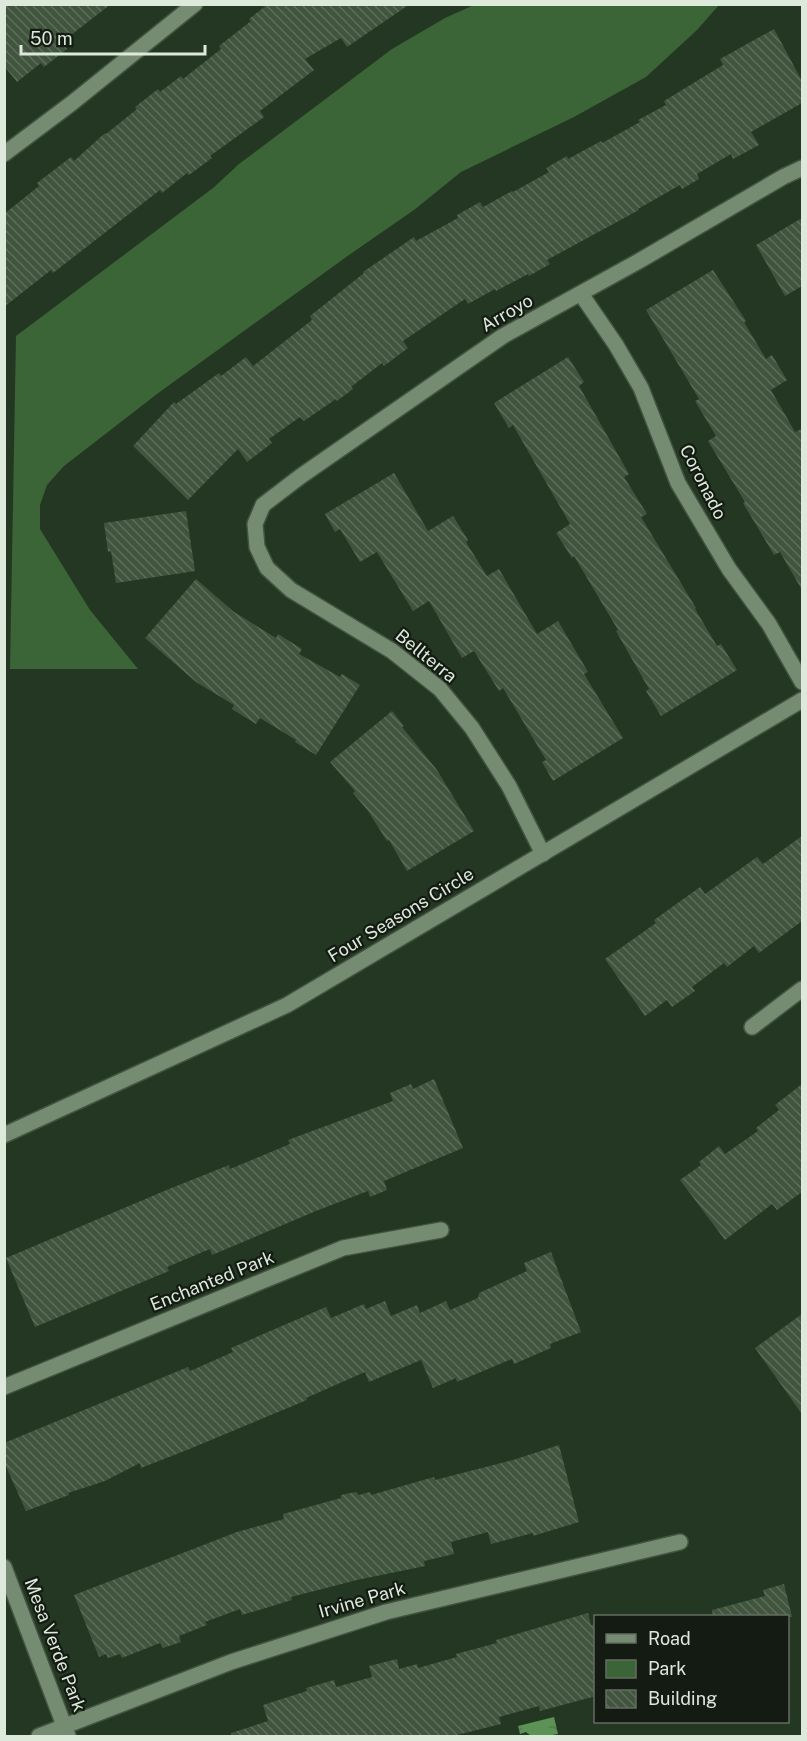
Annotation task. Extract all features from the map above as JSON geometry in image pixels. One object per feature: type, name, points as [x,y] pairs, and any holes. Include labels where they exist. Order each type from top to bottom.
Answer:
[{"type":"street","points":[[4,154],[72,103],[195,4]]},
{"type":"street","name":"Arroyo","points":[[255,524],[263,505],[301,476],[503,336],[802,168]]},
{"type":"street","name":"Coronado","points":[[581,294],[616,345],[641,388],[678,483],[729,569],[769,624],[802,682]]},
{"type":"street","name":"Bellterra","points":[[255,524],[256,547],[267,568],[291,590],[392,651],[440,689],[472,728],[509,786],[543,854]]},
{"type":"street","name":"Four Seasons Circle","points":[[4,1135],[287,1005],[802,700]]},
{"type":"street","points":[[752,1027],[802,989]]},
{"type":"street","name":"Enchanted Park","points":[[4,1387],[343,1248],[441,1230]]},
{"type":"street","name":"Irvine Park","points":[[39,1737],[67,1732],[172,1683],[386,1612],[681,1542]]},
{"type":"street","name":"Mesa Verde Park","points":[[4,1567],[67,1732]]},
{"type":"green space","points":[[476,4],[719,5],[697,30],[646,77],[574,117],[461,172],[414,210],[157,394],[64,466],[47,485],[40,505],[40,529],[90,610],[138,669],[10,669],[16,336],[213,188],[239,164],[392,49],[445,18]]},
{"type":"water","points":[[554,1717],[558,1734],[531,1736],[526,1732],[520,1734],[518,1726]]},
{"type":"building","points":[[4,4],[111,4],[62,42],[67,49],[44,67],[41,63],[17,82],[4,66]]},
{"type":"building","points":[[268,4],[410,4],[347,47],[341,38],[305,59],[314,70],[260,111],[264,117],[210,156],[212,158],[189,175],[187,173],[162,193],[160,190],[53,273],[51,270],[4,307],[4,214],[39,186],[37,183],[71,157],[74,161],[158,89],[160,92],[181,76],[183,79],[221,49],[219,46],[251,21],[249,19]]},
{"type":"building","points":[[774,29],[802,81],[802,103],[751,132],[759,145],[733,159],[731,154],[697,174],[699,179],[682,189],[680,185],[547,260],[550,264],[529,276],[528,274],[496,291],[495,289],[468,304],[465,299],[403,341],[408,348],[384,366],[382,363],[337,401],[336,399],[304,421],[300,417],[269,439],[272,443],[247,462],[238,449],[188,500],[133,446],[174,402],[176,404],[219,373],[221,376],[246,357],[253,366],[312,320],[310,316],[363,272],[414,237],[416,241],[458,218],[457,215],[480,202],[483,207],[513,192],[549,172],[546,168],[567,156],[568,159],[640,122],[638,120],[666,105],[664,101],[723,65],[720,59]]},
{"type":"building","points":[[802,218],[802,286],[785,296],[756,245]]},
{"type":"building","points":[[713,270],[746,321],[744,322],[766,359],[772,355],[787,380],[771,390],[795,432],[802,429],[802,590],[780,552],[774,555],[708,441],[716,436],[695,401],[699,399],[646,310]]},
{"type":"building","points":[[568,357],[584,382],[579,386],[629,474],[624,477],[647,514],[641,517],[717,646],[721,644],[737,670],[661,716],[646,691],[649,689],[616,631],[618,630],[574,556],[572,558],[556,533],[570,524],[513,425],[509,428],[494,403]]},
{"type":"building","points":[[394,473],[428,531],[453,516],[487,576],[499,569],[537,634],[558,621],[588,672],[584,674],[623,738],[553,781],[542,762],[546,760],[503,688],[499,691],[474,651],[462,658],[429,601],[413,611],[377,552],[360,562],[340,529],[335,532],[325,514]]},
{"type":"building","points":[[186,511],[195,571],[116,583],[104,523]]},
{"type":"building","points":[[196,579],[234,612],[276,638],[278,634],[302,649],[299,654],[340,677],[342,674],[360,685],[316,755],[260,718],[256,724],[232,709],[234,705],[196,682],[145,638]]},
{"type":"building","points":[[392,711],[437,770],[474,831],[407,871],[389,840],[387,841],[368,811],[353,793],[355,791],[330,762]]},
{"type":"building","points":[[802,836],[802,921],[759,953],[754,946],[727,967],[724,963],[692,987],[695,991],[672,1007],[667,1000],[645,1016],[605,959],[656,923],[654,920],[700,887],[705,894],[757,857],[763,864]]},
{"type":"building","points":[[434,1079],[463,1148],[384,1181],[387,1190],[370,1197],[368,1191],[212,1255],[210,1249],[167,1267],[169,1271],[35,1327],[6,1258],[169,1189],[229,1165],[230,1169],[290,1144],[288,1140],[393,1101],[390,1093],[411,1084],[413,1089]]},
{"type":"building","points":[[802,1084],[802,1192],[777,1210],[772,1204],[725,1240],[680,1180],[701,1165],[699,1162],[719,1146],[725,1154],[758,1131],[756,1128],[779,1110],[775,1105]]},
{"type":"building","points":[[551,1252],[581,1332],[550,1344],[551,1348],[514,1364],[512,1359],[457,1382],[456,1378],[433,1388],[421,1360],[369,1382],[365,1372],[306,1398],[307,1400],[187,1450],[141,1468],[140,1463],[105,1481],[68,1493],[69,1495],[26,1511],[4,1462],[4,1443],[188,1367],[190,1371],[233,1352],[231,1348],[326,1307],[331,1318],[364,1304],[366,1309],[385,1301],[391,1316],[417,1305],[420,1313],[446,1301],[450,1310],[478,1298],[479,1293],[527,1271],[524,1263]]},
{"type":"building","points":[[802,1314],[802,1414],[755,1348]]},
{"type":"building","points":[[559,1445],[579,1522],[533,1536],[533,1533],[491,1544],[488,1532],[451,1542],[454,1554],[424,1561],[425,1566],[291,1597],[292,1600],[242,1615],[240,1609],[205,1622],[207,1625],[179,1636],[181,1642],[163,1648],[160,1643],[122,1658],[120,1654],[108,1658],[106,1654],[99,1657],[74,1595],[237,1532],[284,1519],[283,1514],[341,1498],[341,1495],[356,1492],[359,1495],[370,1492],[371,1495],[434,1477],[435,1480],[513,1460]]},
{"type":"building","points":[[784,1584],[792,1617],[789,1615],[713,1615],[712,1610],[765,1596],[763,1590]]},
{"type":"building","points":[[588,1613],[591,1625],[594,1624],[594,1697],[540,1711],[539,1706],[499,1717],[501,1724],[449,1737],[232,1737],[231,1733],[268,1721],[263,1705],[307,1691],[306,1688],[334,1680],[336,1687],[372,1677],[369,1666],[397,1659],[399,1669],[417,1664],[418,1668],[457,1657],[456,1654],[497,1643],[496,1640]]}]
